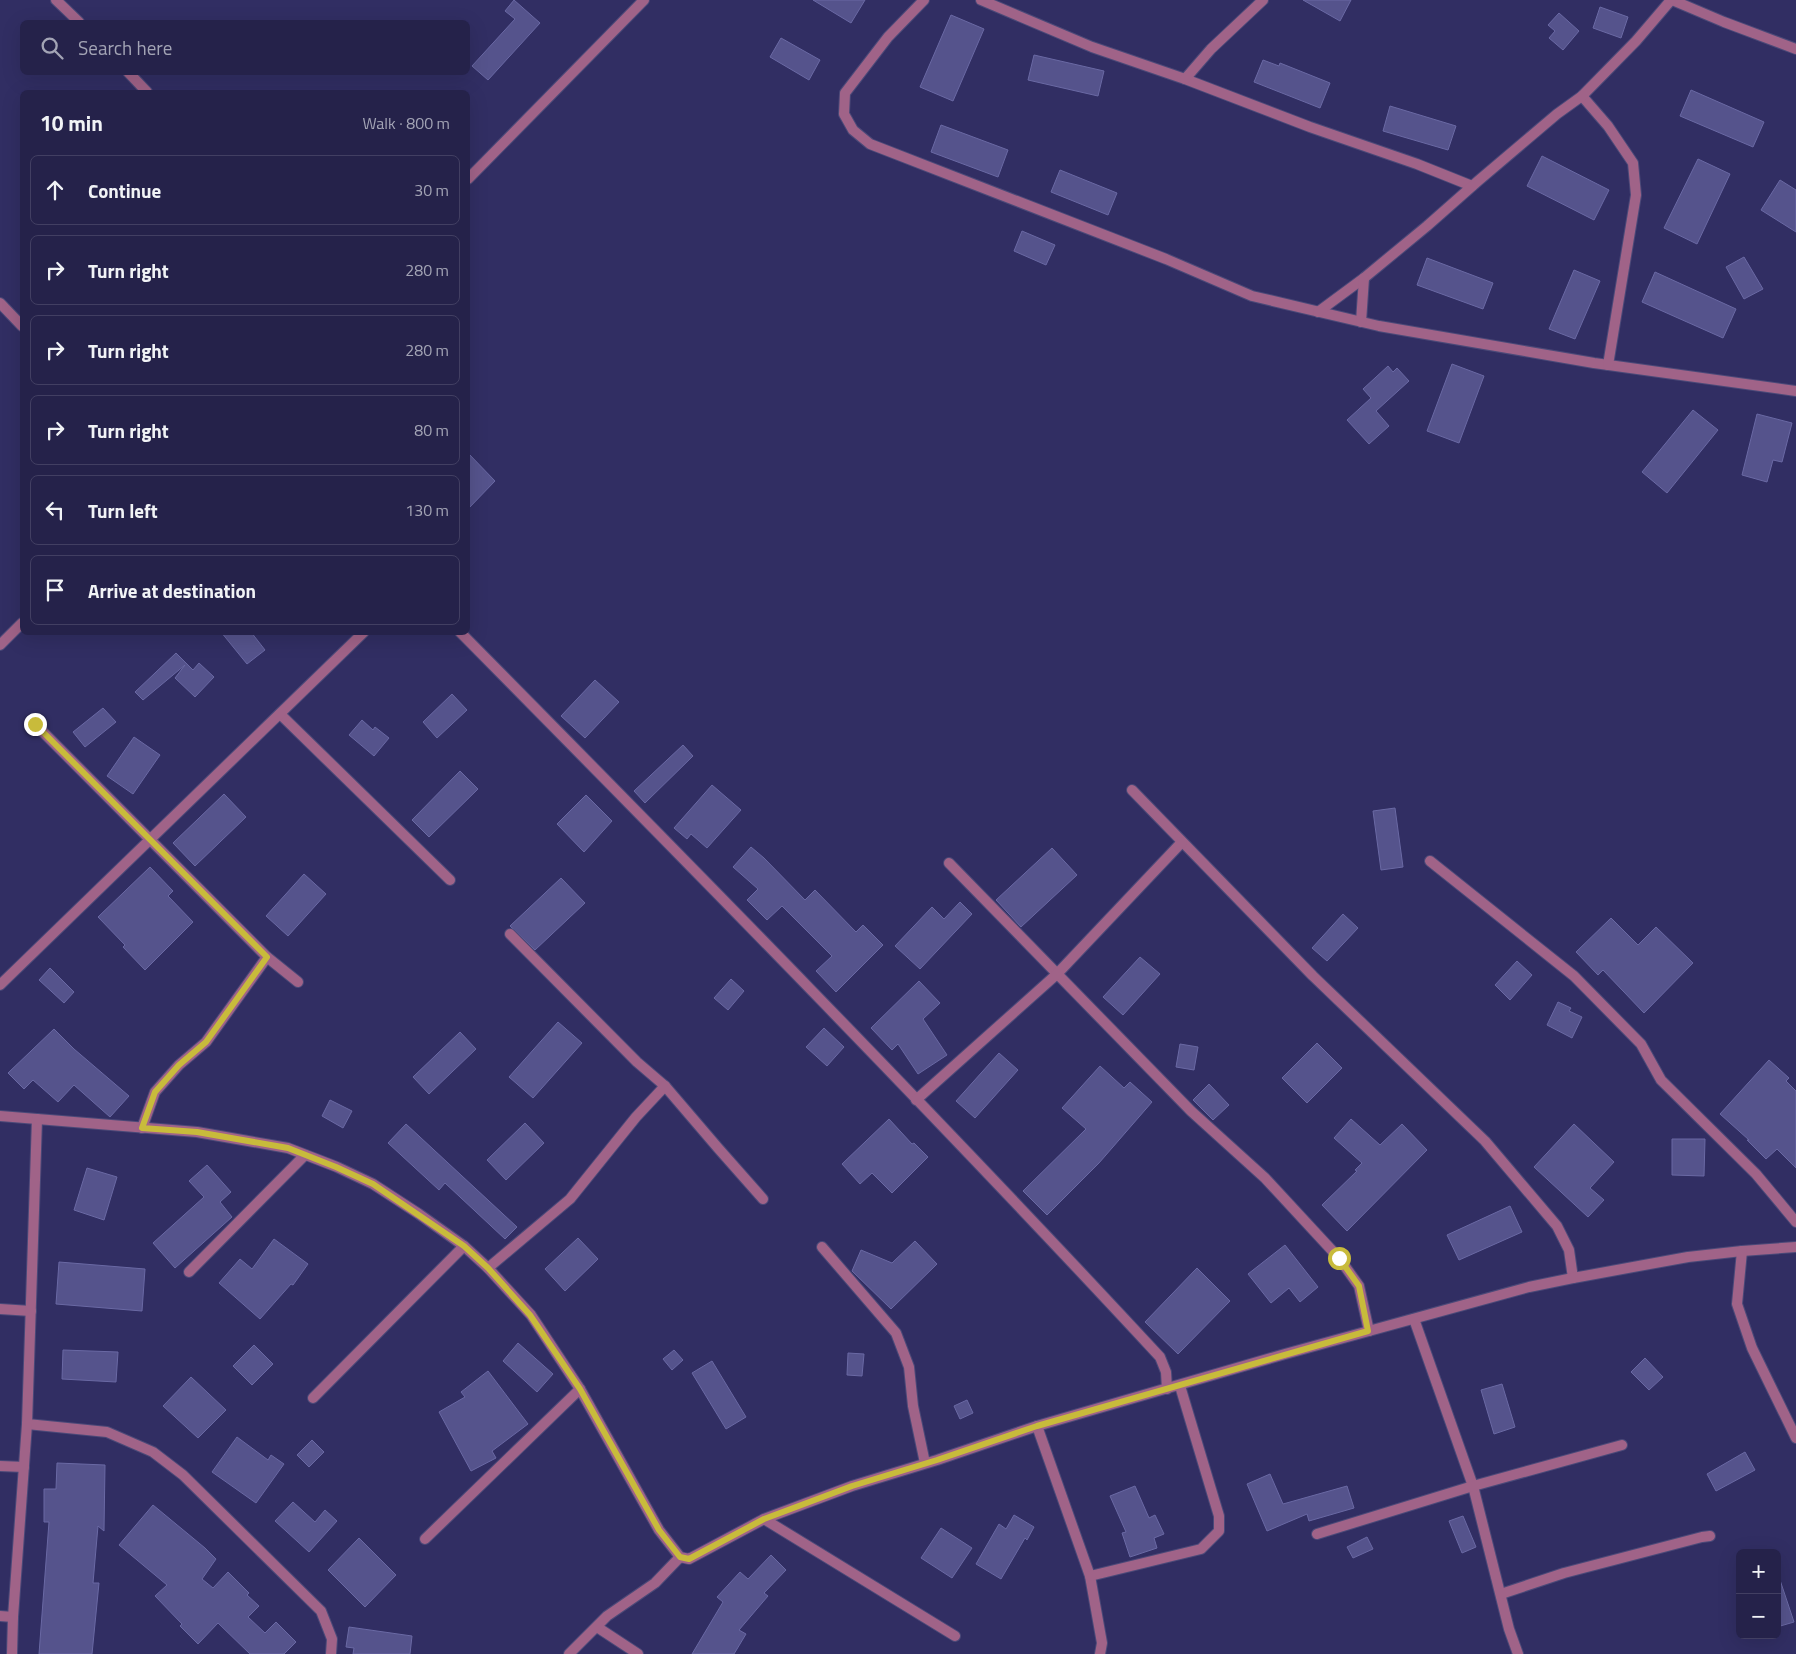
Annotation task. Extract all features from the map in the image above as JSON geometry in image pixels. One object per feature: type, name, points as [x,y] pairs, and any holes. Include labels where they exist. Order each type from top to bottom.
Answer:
[{"type":"street","points":[[56,0],[76,20]]},
{"type":"street","points":[[470,177],[644,0]]},
{"type":"street","points":[[924,0],[888,37],[845,93],[844,114],[853,130],[870,144],[1166,259],[1252,296],[1361,322],[1608,364],[1796,391]]},
{"type":"street","points":[[981,0],[1092,47],[1185,79],[1472,186]]},
{"type":"street","points":[[1185,79],[1211,49],[1263,0]]},
{"type":"street","points":[[1318,312],[1364,278],[1428,226],[1557,114],[1582,96],[1636,41],[1671,0],[1796,49]]},
{"type":"street","points":[[131,75],[145,90]]},
{"type":"street","points":[[1582,96],[1608,126],[1633,163],[1636,195],[1608,364]]},
{"type":"street","points":[[1361,322],[1364,278]]},
{"type":"street","points":[[0,303],[20,324]]},
{"type":"street","points":[[0,646],[20,625]]},
{"type":"street","points":[[0,985],[361,635]]},
{"type":"street","points":[[463,635],[1030,1216],[1160,1357],[1166,1372],[1166,1389]]},
{"type":"street","points":[[280,714],[450,880]]},
{"type":"street","points":[[35,724],[267,957],[298,982]]},
{"type":"street","points":[[1132,790],[1313,976],[1485,1141],[1557,1226],[1569,1250],[1573,1278]]},
{"type":"street","points":[[916,1100],[1057,974],[1182,842]]},
{"type":"street","points":[[1430,862],[1574,976],[1641,1044],[1661,1080],[1756,1174],[1796,1222]]},
{"type":"street","points":[[949,863],[1191,1111],[1265,1178],[1339,1258],[1359,1286],[1368,1331]]},
{"type":"street","points":[[510,934],[637,1062],[665,1086],[763,1199]]},
{"type":"street","points":[[142,1128],[155,1092],[179,1065],[206,1042],[267,957]]},
{"type":"street","points":[[488,1268],[570,1199],[636,1117],[665,1086]]},
{"type":"street","points":[[0,1116],[197,1132],[249,1140],[288,1148],[373,1184],[464,1246],[488,1268],[530,1315],[580,1389],[659,1530],[680,1557],[689,1559],[764,1519],[852,1486],[1037,1426],[1414,1318],[1529,1287],[1573,1278],[1688,1257],[1796,1247]]},
{"type":"street","points":[[12,1654],[27,1424],[37,1119]]},
{"type":"street","points":[[189,1272],[305,1155]]},
{"type":"street","points":[[313,1398],[464,1246]]},
{"type":"street","points":[[822,1247],[896,1333],[909,1367],[913,1406],[925,1463]]},
{"type":"street","points":[[1742,1251],[1736,1304],[1752,1348],[1796,1438]]},
{"type":"street","points":[[0,1309],[31,1311]]},
{"type":"street","points":[[1414,1318],[1473,1486],[1518,1654]]},
{"type":"street","points":[[1090,1576],[1201,1549],[1219,1531],[1219,1516],[1180,1386]]},
{"type":"street","points":[[425,1539],[580,1389]]},
{"type":"street","points":[[27,1424],[107,1432],[153,1452],[183,1475],[321,1611],[332,1639],[331,1654]]},
{"type":"street","points":[[1037,1426],[1090,1576],[1102,1643],[1100,1654]]},
{"type":"street","points":[[1317,1534],[1473,1486],[1622,1445]]},
{"type":"street","points":[[0,1466],[24,1467]]},
{"type":"street","points":[[764,1519],[955,1636]]},
{"type":"street","points":[[1501,1594],[1564,1573],[1710,1536]]},
{"type":"street","points":[[569,1654],[607,1616],[655,1582],[680,1557]]},
{"type":"street","points":[[0,1616],[13,1617]]},
{"type":"street","points":[[597,1627],[638,1654]]},
{"type":"building","points":[[514,0],[540,23],[488,80],[472,66],[515,19],[505,11]]},
{"type":"building","points":[[813,0],[865,0],[851,23]]},
{"type":"building","points":[[1303,0],[1351,0],[1340,21]]},
{"type":"building","points":[[1600,7],[1628,17],[1621,38],[1593,28]]},
{"type":"building","points":[[1559,13],[1579,31],[1563,50],[1549,38],[1555,31],[1548,25]]},
{"type":"building","points":[[951,15],[984,29],[953,101],[920,87]]},
{"type":"building","points":[[781,38],[820,60],[809,80],[770,57]]},
{"type":"building","points":[[1034,55],[1104,71],[1098,96],[1028,80]]},
{"type":"building","points":[[1263,60],[1279,66],[1280,63],[1330,83],[1320,108],[1254,82]]},
{"type":"building","points":[[1691,90],[1764,122],[1753,147],[1680,116]]},
{"type":"building","points":[[1390,106],[1456,126],[1448,150],[1383,131]]},
{"type":"building","points":[[941,125],[1008,150],[998,177],[931,152]]},
{"type":"building","points":[[1542,156],[1609,190],[1594,220],[1527,186]]},
{"type":"building","points":[[1698,159],[1730,174],[1697,244],[1664,228]]},
{"type":"building","points":[[1060,170],[1117,193],[1108,215],[1051,192]]},
{"type":"building","points":[[1780,180],[1796,190],[1796,232],[1761,210]]},
{"type":"building","points":[[1022,231],[1055,245],[1046,265],[1014,251]]},
{"type":"building","points":[[1744,257],[1763,289],[1744,299],[1726,267]]},
{"type":"building","points":[[1427,258],[1493,283],[1483,309],[1417,285]]},
{"type":"building","points":[[1574,270],[1600,281],[1575,339],[1549,329]]},
{"type":"building","points":[[1655,272],[1736,309],[1723,338],[1642,302]]},
{"type":"building","points":[[1452,364],[1484,376],[1459,443],[1427,431]]},
{"type":"building","points":[[1388,366],[1393,372],[1397,368],[1409,381],[1376,411],[1389,426],[1369,444],[1347,420],[1371,398],[1363,389]]},
{"type":"building","points":[[1693,410],[1718,430],[1667,493],[1642,472]]},
{"type":"building","points":[[1757,414],[1792,423],[1782,462],[1773,460],[1767,482],[1742,475]]},
{"type":"building","points":[[470,455],[495,481],[470,507]]},
{"type":"building","points":[[223,635],[253,635],[265,650],[247,664]]},
{"type":"building","points":[[176,653],[193,670],[199,663],[214,677],[195,697],[175,678],[185,665],[143,700],[135,692]]},
{"type":"building","points":[[595,680],[619,702],[585,738],[561,716]]},
{"type":"building","points":[[452,694],[467,710],[437,738],[423,722]]},
{"type":"building","points":[[103,708],[116,722],[85,747],[73,732]]},
{"type":"building","points":[[362,720],[373,730],[375,727],[389,738],[374,756],[349,735]]},
{"type":"building","points":[[134,737],[160,755],[133,794],[107,776]]},
{"type":"building","points":[[683,745],[693,756],[645,803],[634,791]]},
{"type":"building","points":[[460,771],[478,789],[429,837],[412,820]]},
{"type":"building","points":[[712,785],[741,810],[707,848],[691,834],[687,839],[674,828]]},
{"type":"building","points":[[224,794],[246,817],[195,866],[173,843]]},
{"type":"building","points":[[586,795],[612,821],[584,852],[557,824]]},
{"type":"building","points":[[1395,808],[1403,867],[1381,870],[1373,811]]},
{"type":"building","points":[[751,847],[805,900],[815,890],[856,932],[863,925],[883,945],[836,992],[816,971],[832,956],[782,906],[767,920],[747,900],[758,889],[733,867]]},
{"type":"building","points":[[1052,848],[1077,875],[1021,927],[996,900]]},
{"type":"building","points":[[150,867],[173,891],[168,896],[193,922],[145,970],[123,947],[125,945],[98,917]]},
{"type":"building","points":[[304,874],[326,894],[288,936],[266,916]]},
{"type":"building","points":[[561,878],[585,903],[535,950],[510,926]]},
{"type":"building","points":[[960,902],[972,914],[920,969],[895,946],[932,907],[944,919]]},
{"type":"building","points":[[1343,914],[1358,928],[1327,961],[1312,948]]},
{"type":"building","points":[[1611,918],[1638,945],[1656,927],[1693,963],[1644,1013],[1603,970],[1598,975],[1576,952]]},
{"type":"building","points":[[1140,957],[1160,974],[1123,1015],[1103,997]]},
{"type":"building","points":[[1517,961],[1532,975],[1510,1000],[1495,985]]},
{"type":"building","points":[[50,968],[74,992],[64,1003],[39,980]]},
{"type":"building","points":[[731,979],[744,991],[728,1010],[714,998]]},
{"type":"building","points":[[919,981],[940,1003],[923,1019],[947,1055],[918,1074],[898,1044],[892,1050],[871,1028]]},
{"type":"building","points":[[1558,1002],[1571,1008],[1569,1011],[1582,1017],[1572,1038],[1547,1025]]},
{"type":"building","points":[[558,1022],[582,1043],[533,1098],[509,1077]]},
{"type":"building","points":[[824,1028],[844,1047],[827,1066],[806,1047]]},
{"type":"building","points":[[54,1029],[74,1049],[129,1096],[110,1117],[74,1085],[58,1102],[33,1080],[24,1089],[8,1073]]},
{"type":"building","points":[[460,1032],[476,1049],[429,1094],[413,1077]]},
{"type":"building","points":[[1317,1043],[1342,1068],[1307,1103],[1282,1078]]},
{"type":"building","points":[[1180,1044],[1198,1047],[1194,1070],[1176,1067]]},
{"type":"building","points":[[999,1053],[1018,1070],[975,1118],[956,1101]]},
{"type":"building","points":[[1769,1060],[1789,1078],[1786,1081],[1796,1091],[1796,1168],[1777,1149],[1766,1159],[1747,1140],[1749,1140],[1720,1114]]},
{"type":"building","points":[[1100,1066],[1124,1088],[1130,1082],[1152,1102],[1099,1163],[1047,1215],[1023,1191],[1086,1129],[1062,1108]]},
{"type":"building","points":[[1209,1084],[1229,1105],[1213,1120],[1193,1100]]},
{"type":"building","points":[[330,1100],[352,1111],[343,1128],[322,1116]]},
{"type":"building","points":[[889,1119],[912,1144],[914,1143],[928,1157],[892,1193],[872,1173],[860,1184],[842,1164]]},
{"type":"building","points":[[1351,1119],[1380,1145],[1402,1124],[1427,1150],[1347,1231],[1322,1205],[1357,1171],[1355,1170],[1362,1163],[1334,1138]]},
{"type":"building","points":[[525,1123],[544,1143],[506,1180],[487,1160]]},
{"type":"building","points":[[406,1124],[517,1227],[505,1239],[445,1183],[439,1190],[388,1143]]},
{"type":"building","points":[[1574,1124],[1614,1162],[1590,1188],[1604,1200],[1588,1217],[1534,1167]]},
{"type":"building","points":[[1672,1139],[1705,1139],[1704,1176],[1672,1175]]},
{"type":"building","points":[[207,1165],[231,1192],[220,1202],[232,1217],[175,1268],[153,1243],[204,1197],[189,1181]]},
{"type":"building","points":[[87,1168],[117,1177],[104,1220],[74,1210]]},
{"type":"building","points":[[1510,1206],[1522,1232],[1459,1260],[1447,1235]]},
{"type":"building","points":[[578,1238],[598,1259],[565,1291],[545,1269]]},
{"type":"building","points":[[274,1239],[308,1264],[293,1285],[291,1284],[260,1319],[219,1283],[240,1259],[252,1269]]},
{"type":"building","points":[[915,1241],[937,1264],[891,1309],[852,1271],[861,1250],[892,1263]]},
{"type":"building","points":[[1285,1245],[1318,1287],[1300,1302],[1289,1288],[1271,1303],[1248,1274]]},
{"type":"building","points":[[59,1262],[145,1269],[142,1311],[56,1304]]},
{"type":"building","points":[[1197,1268],[1230,1301],[1178,1354],[1145,1322]]},
{"type":"building","points":[[518,1343],[553,1374],[537,1392],[503,1361]]},
{"type":"building","points":[[254,1345],[273,1364],[252,1385],[233,1366]]},
{"type":"building","points":[[63,1350],[118,1352],[116,1382],[62,1379]]},
{"type":"building","points":[[674,1350],[683,1360],[672,1370],[663,1359]]},
{"type":"building","points":[[848,1353],[864,1354],[862,1376],[847,1375]]},
{"type":"building","points":[[1645,1358],[1663,1377],[1649,1390],[1631,1372]]},
{"type":"building","points":[[712,1361],[746,1417],[726,1429],[692,1373]]},
{"type":"building","points":[[488,1371],[528,1424],[492,1451],[496,1458],[471,1471],[439,1412],[465,1397],[461,1392]]},
{"type":"building","points":[[191,1377],[226,1410],[198,1438],[163,1406]]},
{"type":"building","points":[[1502,1384],[1515,1427],[1494,1434],[1481,1390]]},
{"type":"building","points":[[967,1400],[973,1413],[960,1419],[954,1406]]},
{"type":"building","points":[[237,1437],[268,1460],[271,1455],[284,1464],[256,1503],[212,1472]]},
{"type":"building","points":[[312,1440],[324,1452],[309,1467],[297,1455]]},
{"type":"building","points":[[1745,1452],[1755,1470],[1716,1491],[1707,1474]]},
{"type":"building","points":[[57,1463],[105,1465],[104,1531],[98,1526],[93,1583],[99,1583],[92,1654],[39,1654],[49,1522],[44,1522],[44,1489],[56,1489]]},
{"type":"building","points":[[1270,1474],[1283,1504],[1347,1486],[1354,1508],[1309,1521],[1307,1514],[1267,1531],[1247,1484]]},
{"type":"building","points":[[1135,1486],[1149,1518],[1155,1515],[1164,1534],[1154,1538],[1157,1548],[1130,1557],[1122,1533],[1126,1532],[1110,1496]]},
{"type":"building","points":[[293,1502],[315,1522],[325,1510],[337,1521],[309,1552],[275,1521]]},
{"type":"building","points":[[153,1505],[216,1559],[202,1579],[213,1588],[228,1572],[259,1606],[248,1617],[265,1633],[276,1622],[296,1642],[284,1654],[250,1654],[218,1623],[198,1644],[180,1626],[182,1624],[155,1596],[167,1585],[119,1545]]},
{"type":"building","points":[[1014,1515],[1034,1527],[1027,1540],[1025,1538],[1001,1579],[976,1564],[999,1524],[1006,1529]]},
{"type":"building","points":[[1463,1516],[1476,1547],[1462,1553],[1449,1521]]},
{"type":"building","points":[[941,1528],[972,1548],[952,1578],[921,1558]]},
{"type":"building","points":[[1367,1537],[1373,1549],[1353,1558],[1347,1547]]},
{"type":"building","points":[[359,1538],[396,1575],[365,1607],[328,1570]]},
{"type":"building","points":[[771,1555],[786,1570],[764,1593],[768,1596],[739,1630],[746,1634],[734,1654],[692,1654],[723,1602],[717,1597],[740,1572],[748,1579]]},
{"type":"building","points":[[1781,1583],[1794,1622],[1781,1626]]},
{"type":"building","points":[[349,1627],[412,1636],[410,1654],[353,1654],[354,1648],[346,1647]]},
{"type":"route","points":[[35,724],[267,957],[206,1042],[179,1065],[155,1092],[142,1128],[197,1132],[288,1148],[373,1184],[464,1246],[488,1268],[530,1315],[580,1389],[659,1530],[680,1557],[689,1559],[764,1519],[852,1486],[1037,1426],[1368,1331],[1359,1286],[1339,1258]]}]
